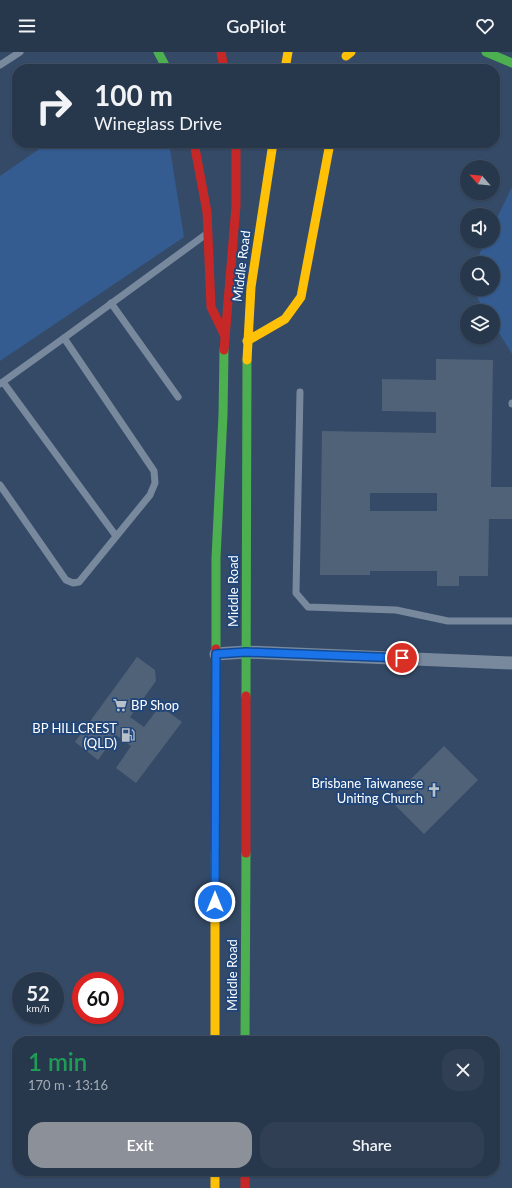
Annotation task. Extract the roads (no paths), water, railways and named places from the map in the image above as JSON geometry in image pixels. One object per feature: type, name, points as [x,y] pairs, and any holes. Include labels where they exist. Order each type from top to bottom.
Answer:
[{"type":"main road","points":[[158,52],[165,64]]},
{"type":"main road","points":[[220,52],[223,64]]},
{"type":"main road","points":[[286,64],[288,52]]},
{"type":"main road","points":[[486,52],[512,63]]},
{"type":"main road","points":[[195,148],[203,185],[208,232],[211,307],[224,336]]},
{"type":"main road","name":"Middle Road","points":[[215,1036],[216,558],[223,415],[224,336],[236,206],[236,148]]},
{"type":"main road","name":"Middle Road","points":[[245,1036],[247,341],[251,287],[272,148]]},
{"type":"main road","points":[[247,341],[285,318],[301,297],[329,148]]},
{"type":"main road","points":[[215,1176],[215,1188]]},
{"type":"main road","points":[[245,1176],[245,1188]]},
{"type":"street","points":[[216,654],[246,652],[512,663]]},
{"type":"lane","points":[[0,65],[10,54],[20,52]]},
{"type":"lane","points":[[116,536],[2,383],[208,232]]},
{"type":"lane","points":[[111,304],[178,397]]},
{"type":"lane","points":[[0,485],[66,580],[73,583],[79,582],[150,495],[155,483],[154,471],[64,338]]},
{"type":"lane","points":[[300,392],[296,593],[308,607],[396,610],[448,621],[512,621]]},
{"type":"place","name":"BP Shop","points":[[120,705]]},
{"type":"place","name":"BP HILLCREST (QLD)","points":[[128,735]]},
{"type":"place","name":"Brisbane Taiwanese Uniting Church","points":[[434,790]]}]
